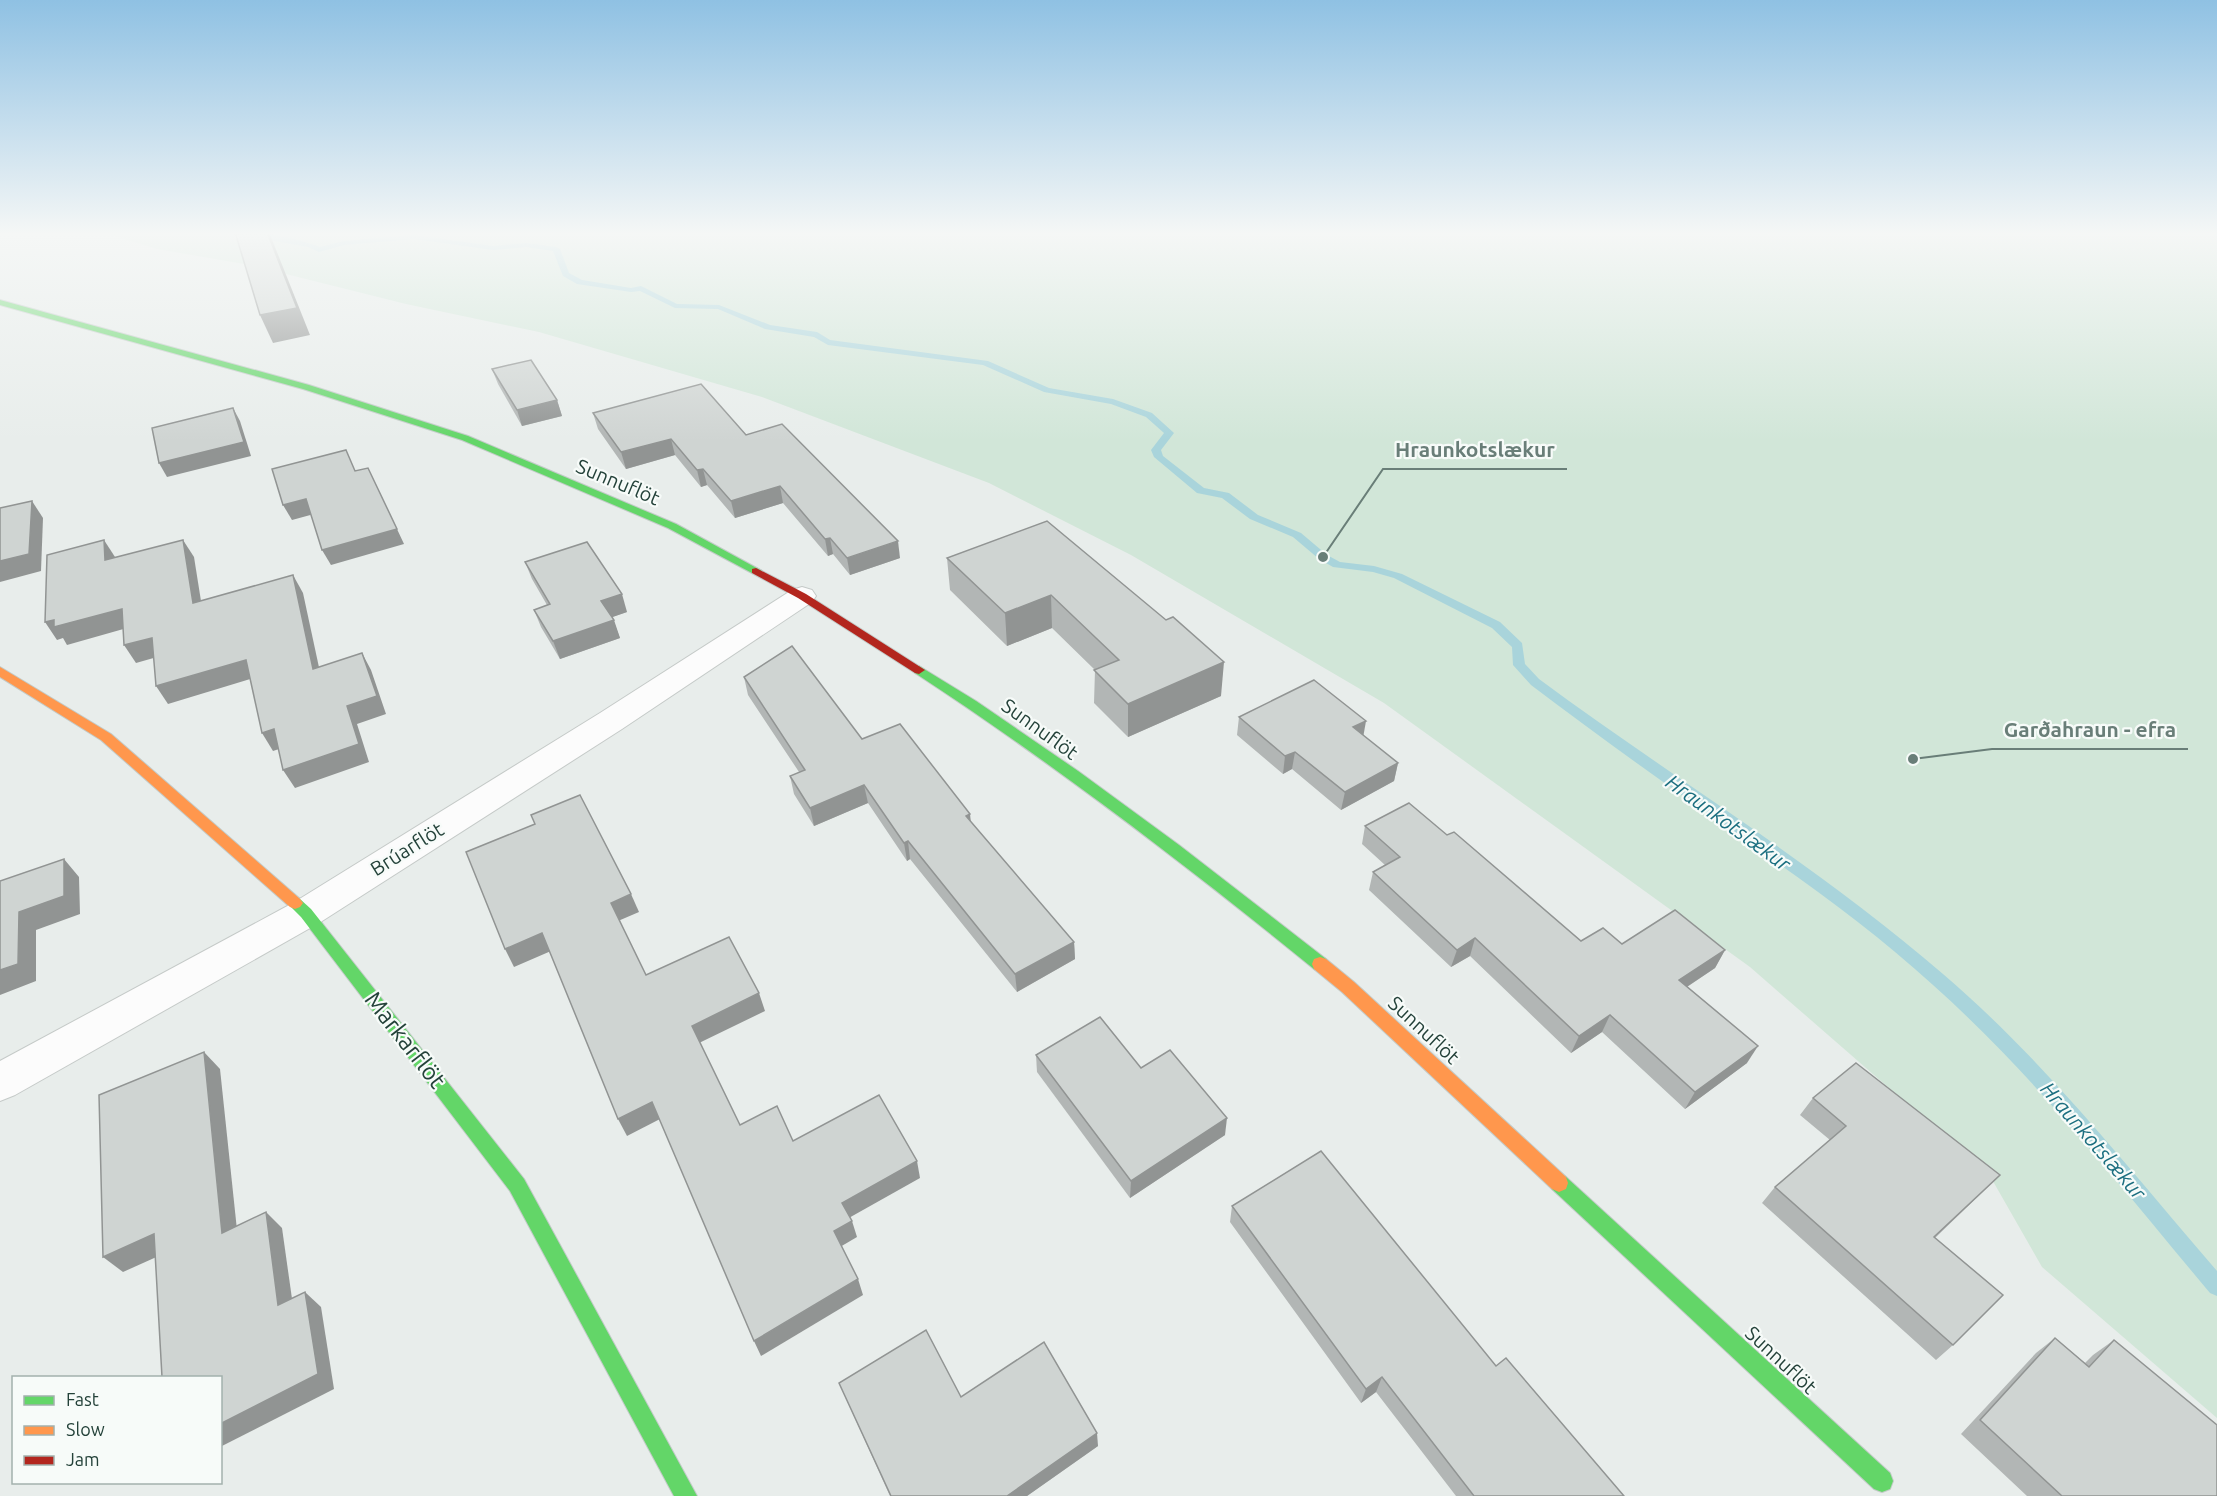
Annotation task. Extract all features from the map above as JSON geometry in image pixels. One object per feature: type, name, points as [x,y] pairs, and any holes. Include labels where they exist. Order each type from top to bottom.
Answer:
[{"type":"street","name":"Sunnuflöt","points":[[0,302],[306,387],[465,438],[672,526],[802,596],[980,709],[1194,863],[1348,987],[1882,1481]]},
{"type":"street","name":"Brúarflöt","points":[[0,1082],[306,913],[611,721],[802,596]]},
{"type":"street","name":"Markarflöt","points":[[5,678],[106,737],[306,913],[517,1185],[686,1496]]},
{"type":"green space","points":[[397,302],[2217,302],[2217,1418],[2042,1267],[1990,1176],[1750,967],[1384,703],[1131,555],[989,483],[762,397],[539,332]]},
{"type":"building","points":[[256,302],[295,302],[297,308],[260,315]]},
{"type":"building","points":[[531,360],[557,400],[517,410],[492,369]]},
{"type":"building","points":[[701,384],[746,435],[782,424],[898,541],[847,558],[830,538],[825,539],[780,486],[731,501],[703,469],[697,470],[671,439],[621,452],[593,413]]},
{"type":"building","points":[[233,408],[244,442],[159,463],[152,428]]},
{"type":"building","points":[[346,450],[355,471],[368,468],[397,529],[322,550],[306,499],[283,505],[272,469]]},
{"type":"building","points":[[32,501],[29,554],[0,561],[0,508]]},
{"type":"building","points":[[1047,521],[1166,620],[1173,617],[1224,662],[1128,704],[1094,670],[1119,660],[1051,595],[1005,613],[947,558]]},
{"type":"building","points":[[104,540],[105,560],[183,540],[193,603],[293,575],[313,669],[362,653],[377,696],[347,706],[359,744],[283,770],[274,729],[262,733],[246,660],[156,686],[152,638],[124,645],[122,609],[54,627],[54,620],[45,622],[47,555]]},
{"type":"building","points":[[587,542],[622,594],[601,601],[614,620],[553,641],[534,610],[550,604],[525,562]]},
{"type":"building","points":[[792,646],[862,739],[900,724],[970,814],[966,816],[1074,942],[1015,974],[908,841],[904,843],[864,785],[810,808],[790,776],[805,770],[744,677]]},
{"type":"building","points":[[1314,680],[1366,721],[1353,727],[1398,763],[1345,792],[1295,752],[1285,756],[1239,717]]},
{"type":"building","points":[[580,795],[631,894],[611,903],[646,975],[729,937],[759,993],[692,1026],[740,1125],[777,1106],[793,1141],[879,1095],[917,1161],[842,1203],[852,1221],[834,1231],[858,1279],[754,1341],[652,1102],[618,1119],[542,933],[505,949],[466,852],[535,824],[531,815]]},
{"type":"building","points":[[1409,803],[1447,835],[1454,832],[1581,941],[1603,928],[1622,944],[1675,910],[1725,950],[1679,980],[1758,1046],[1695,1092],[1610,1015],[1579,1036],[1475,938],[1457,950],[1373,872],[1400,857],[1365,826]]},
{"type":"building","points":[[64,859],[64,896],[19,912],[18,964],[0,970],[0,881]]},
{"type":"building","points":[[1100,1017],[1141,1068],[1170,1050],[1227,1118],[1131,1181],[1036,1055]]},
{"type":"building","points":[[204,1052],[222,1233],[266,1212],[278,1305],[305,1292],[318,1374],[222,1423],[222,1376],[162,1376],[154,1234],[103,1257],[99,1095]]},
{"type":"building","points":[[1856,1063],[2000,1175],[1934,1237],[2003,1295],[1953,1345],[1775,1187],[1846,1126],[1813,1098]]},
{"type":"building","points":[[1321,1151],[1496,1366],[1506,1358],[1624,1496],[1474,1496],[1382,1377],[1366,1389],[1232,1206]]},
{"type":"building","points":[[926,1330],[961,1397],[1044,1342],[1097,1433],[1007,1496],[891,1496],[839,1383]]},
{"type":"building","points":[[2055,1338],[2089,1367],[2114,1340],[2217,1425],[2217,1496],[2062,1496],[1980,1420]]},
{"type":"waterway","name":"Hraunkotslækur","points":[[667,302],[675,306],[719,307],[768,327],[817,335],[828,342],[985,363],[1047,390],[1113,402],[1149,415],[1169,433],[1156,450],[1159,457],[1201,491],[1225,495],[1254,517],[1297,535],[1323,557],[1337,565],[1374,569],[1398,576],[1496,625],[1518,646],[1519,665],[1535,682],[1882,933],[1990,1026],[2078,1120],[2217,1286]]},
{"type":"traffic: fast","points":[[0,302],[306,387],[465,438],[672,526],[756,571]]},
{"type":"traffic: fast","points":[[919,670],[1023,739],[1124,811],[1320,964]]},
{"type":"traffic: fast","points":[[295,903],[306,913],[517,1185],[686,1496]]},
{"type":"traffic: fast","points":[[1559,1183],[1882,1481]]},
{"type":"traffic: slow","points":[[0,671],[106,737],[295,903]]},
{"type":"traffic: slow","points":[[1320,964],[1348,987],[1559,1183]]},
{"type":"traffic: jam","points":[[756,571],[802,596],[919,670]]},
{"type":"place","name":"Hraunkotslækur","points":[[1323,557]]},
{"type":"place","name":"Garðahraun - efra","points":[[1913,759]]}]
